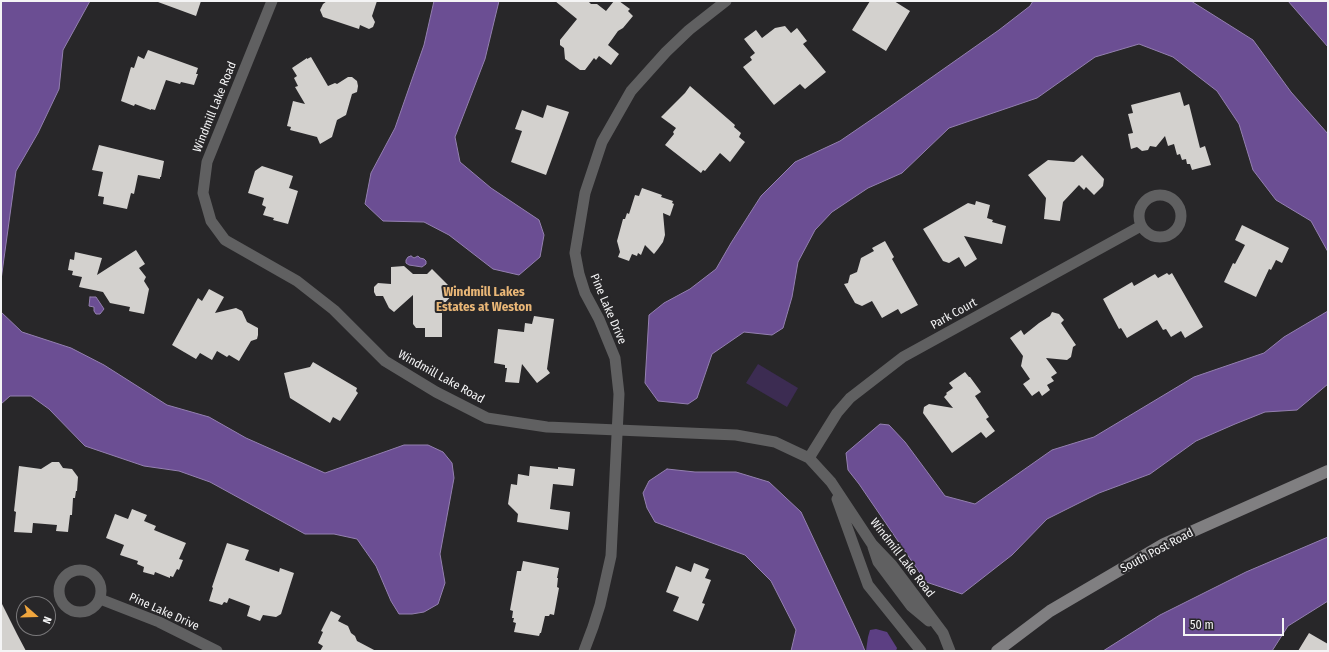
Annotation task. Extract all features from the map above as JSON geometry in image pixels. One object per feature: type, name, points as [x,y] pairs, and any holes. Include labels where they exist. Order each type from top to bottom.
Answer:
[{"type":"street","name":"Windmill Lake Road","points":[[272,1],[207,162],[204,193],[211,221],[225,240],[297,281],[334,310],[385,361],[436,392],[487,418],[547,427],[736,435],[775,442],[809,458],[831,482],[872,544],[892,565],[943,634],[950,651]]},
{"type":"street","name":"Pine Lake Drive","points":[[584,651],[600,605],[611,556],[619,394],[615,358],[585,293],[579,274],[575,253],[585,194],[602,142],[631,91],[666,52],[689,30],[726,1]]},
{"type":"street","name":"Park Court","points":[[809,458],[837,413],[850,398],[903,357],[1141,226]]},
{"type":"street","name":"South Post Road","points":[[997,651],[1050,611],[1164,544],[1328,471]]},
{"type":"street","name":"Windmill Lake Road","points":[[831,482],[868,585],[921,651]]},
{"type":"street","name":"Pine Lake Drive","points":[[100,599],[159,622],[217,651]]},
{"type":"shaded area","points":[[1,1],[90,1],[63,50],[59,89],[38,133],[16,171],[1,280]]},
{"type":"shaded area","points":[[434,1],[499,1],[485,59],[455,137],[460,162],[491,188],[539,220],[544,235],[540,257],[519,275],[493,269],[449,235],[424,222],[383,221],[365,204],[371,173],[395,128],[424,45]]},
{"type":"shaded area","points":[[1033,1],[1191,1],[1253,40],[1291,92],[1328,134],[1328,252],[1311,221],[1276,200],[1253,170],[1239,124],[1217,91],[1173,57],[1139,44],[1095,57],[1037,98],[949,128],[902,173],[868,188],[832,212],[815,230],[798,262],[792,297],[783,328],[772,335],[744,332],[712,354],[697,398],[688,404],[658,401],[645,383],[649,315],[664,303],[690,289],[716,269],[761,196],[795,162],[840,141],[999,30],[1030,6]]},
{"type":"shaded area","points":[[1288,1],[1328,1],[1328,47]]},
{"type":"shaded area","points":[[411,256],[414,258],[418,256],[424,259],[426,264],[422,267],[409,265],[406,263],[406,260]]},
{"type":"shaded area","points":[[90,297],[96,297],[104,309],[100,314],[96,314],[94,307],[89,306]]},
{"type":"shaded area","points":[[1328,311],[1328,384],[1297,410],[1265,412],[1196,441],[1150,474],[1099,493],[1047,519],[1012,555],[962,594],[926,582],[848,470],[846,453],[880,424],[889,425],[905,442],[945,496],[975,504],[1052,450],[1094,437],[1194,377],[1264,353],[1284,337]]},
{"type":"shaded area","points":[[1,312],[22,332],[71,348],[104,365],[167,405],[209,417],[246,438],[325,473],[404,445],[428,445],[443,452],[452,463],[454,478],[440,554],[445,583],[438,604],[424,612],[399,614],[391,601],[376,566],[357,539],[334,534],[305,534],[210,482],[179,471],[144,466],[85,446],[49,409],[31,396],[10,396],[1,404]]},
{"type":"shaded area","points":[[758,364],[798,388],[787,407],[746,383]]},
{"type":"shaded area","points":[[667,469],[695,472],[736,472],[769,482],[801,512],[865,651],[791,651],[796,630],[771,581],[745,555],[655,522],[647,508],[643,493],[649,481]]},
{"type":"shaded area","points":[[1328,537],[1328,601],[1288,626],[1272,651],[1103,651],[1160,615],[1246,572]]},
{"type":"shaded area","points":[[876,629],[887,632],[897,648],[896,651],[866,651],[870,630]]},
{"type":"building","points":[[158,1],[201,1],[196,16]]},
{"type":"building","points":[[327,1],[377,1],[372,16],[375,22],[373,27],[369,29],[360,25],[359,29],[323,17],[320,10],[323,4]]},
{"type":"building","points":[[555,1],[588,1],[591,4],[597,4],[606,11],[614,1],[619,1],[630,9],[628,11],[633,16],[623,28],[618,31],[608,45],[619,54],[611,65],[599,56],[596,60],[594,58],[585,70],[580,70],[565,59],[564,48],[560,45],[560,40],[577,19]]},
{"type":"building","points":[[870,1],[894,1],[910,11],[886,51],[852,30]]},
{"type":"building","points":[[785,26],[791,33],[797,28],[807,41],[803,44],[826,72],[805,89],[800,84],[774,105],[743,67],[752,60],[750,57],[755,53],[744,39],[756,30],[762,38],[775,28]]},
{"type":"building","points":[[148,50],[198,68],[196,74],[198,74],[194,85],[181,82],[180,84],[166,80],[155,110],[135,104],[134,106],[121,101],[131,67],[134,68],[138,56],[144,59]]},
{"type":"building","points":[[311,57],[328,86],[335,83],[337,84],[348,77],[352,77],[357,81],[358,86],[357,92],[352,94],[346,115],[337,120],[332,137],[320,144],[317,137],[290,130],[291,127],[287,126],[293,101],[305,104],[295,87],[298,86],[294,78],[297,76],[292,68]]},
{"type":"building","points":[[690,86],[735,125],[734,127],[741,133],[739,137],[745,142],[730,162],[720,153],[705,171],[703,170],[701,173],[665,145],[674,134],[673,132],[676,128],[661,117]]},
{"type":"building","points":[[1180,92],[1184,106],[1189,104],[1200,148],[1205,146],[1211,165],[1192,170],[1190,164],[1187,164],[1186,159],[1182,160],[1180,154],[1177,155],[1174,144],[1168,146],[1165,136],[1156,147],[1150,146],[1148,150],[1142,151],[1137,147],[1131,149],[1128,134],[1133,133],[1128,114],[1133,113],[1131,105]]},
{"type":"building","points":[[547,105],[569,112],[546,175],[511,162],[522,131],[515,129],[522,110],[543,118]]},
{"type":"building","points":[[99,145],[164,161],[160,179],[138,175],[134,194],[131,193],[127,209],[103,204],[104,197],[98,196],[103,172],[92,170]]},
{"type":"building","points":[[1082,155],[1104,179],[1103,186],[1094,195],[1086,187],[1084,190],[1079,185],[1063,202],[1060,221],[1044,219],[1046,198],[1028,175],[1048,160],[1074,162]]},
{"type":"building","points":[[262,166],[293,176],[289,188],[298,191],[288,224],[273,220],[274,218],[263,215],[266,207],[262,205],[264,198],[248,193],[255,171]]},
{"type":"building","points":[[642,188],[662,195],[661,197],[673,201],[672,203],[674,204],[670,216],[663,213],[665,235],[663,242],[658,249],[654,254],[645,245],[641,255],[638,253],[637,256],[632,254],[629,261],[618,257],[620,252],[617,241],[623,219],[625,219],[627,213],[629,214],[635,195],[639,196]]},
{"type":"building","points":[[976,201],[990,205],[987,218],[993,220],[992,222],[1006,226],[1002,244],[964,236],[977,259],[965,267],[959,257],[949,263],[943,261],[923,229],[968,203],[975,205]]},
{"type":"building","points":[[1242,225],[1289,248],[1282,263],[1276,260],[1271,270],[1269,269],[1256,297],[1224,282],[1233,263],[1235,264],[1245,245],[1235,240]]},
{"type":"building","points":[[885,241],[894,257],[892,259],[918,305],[901,314],[898,309],[882,318],[872,301],[862,306],[855,303],[844,284],[848,283],[850,275],[857,272],[861,258],[874,251],[872,248]]},
{"type":"building","points":[[136,250],[145,264],[139,268],[146,277],[144,281],[149,289],[144,314],[129,311],[130,307],[110,303],[103,292],[79,287],[82,277],[72,275],[73,271],[68,270],[70,259],[74,260],[75,252],[102,258],[97,275]]},
{"type":"building","points":[[404,266],[413,274],[427,274],[432,269],[455,292],[442,306],[442,337],[425,337],[425,328],[416,328],[413,324],[413,295],[394,312],[389,308],[383,296],[376,296],[374,287],[378,283],[391,284],[391,267]]},
{"type":"building","points":[[1167,273],[1169,275],[1172,273],[1203,327],[1185,338],[1181,331],[1171,337],[1166,329],[1163,330],[1157,320],[1127,338],[1121,328],[1119,329],[1103,299],[1132,282],[1134,286],[1155,274],[1158,278]]},
{"type":"building","points":[[209,289],[224,297],[215,313],[236,308],[242,311],[247,322],[258,328],[257,339],[251,341],[239,361],[229,355],[227,357],[217,351],[212,360],[200,353],[196,359],[172,345],[198,298],[202,301]]},
{"type":"building","points":[[1052,312],[1059,314],[1064,320],[1061,323],[1076,345],[1073,347],[1071,357],[1067,360],[1046,358],[1057,373],[1051,377],[1054,381],[1047,385],[1050,390],[1042,396],[1039,391],[1032,396],[1023,384],[1030,379],[1021,366],[1023,356],[1010,338],[1021,330],[1024,335],[1050,316]]},
{"type":"building","points":[[534,316],[554,319],[547,369],[550,373],[537,383],[522,364],[519,383],[505,382],[507,368],[505,368],[505,365],[494,363],[498,329],[524,332],[525,323],[532,324]]},
{"type":"building","points":[[313,362],[357,388],[356,391],[358,393],[340,421],[333,417],[330,423],[290,398],[284,373],[310,367]]},
{"type":"building","points":[[965,372],[981,392],[975,396],[989,417],[986,419],[995,431],[986,438],[981,432],[952,453],[923,413],[924,407],[929,404],[953,408],[944,397],[947,394],[946,393],[953,388],[949,383]]},
{"type":"building","points":[[52,462],[59,462],[63,468],[72,469],[78,477],[77,491],[75,498],[73,498],[72,515],[70,515],[68,532],[56,531],[57,525],[33,523],[32,533],[14,532],[16,512],[14,511],[19,466],[41,469]]},
{"type":"building","points":[[530,466],[575,469],[573,486],[553,484],[550,509],[570,512],[568,530],[517,522],[518,514],[508,504],[511,484],[517,485],[518,474],[529,476]]},
{"type":"building","points":[[132,509],[147,515],[144,521],[156,526],[154,530],[186,543],[179,559],[183,560],[179,570],[177,569],[173,577],[170,576],[170,578],[155,572],[154,575],[143,572],[144,567],[137,564],[138,561],[120,555],[124,545],[106,538],[115,514],[128,519]]},
{"type":"building","points":[[227,543],[249,550],[245,560],[279,572],[280,568],[294,573],[281,614],[276,617],[263,615],[260,621],[247,616],[250,606],[229,598],[227,603],[224,602],[222,605],[209,601],[212,587]]},
{"type":"building","points":[[523,561],[559,568],[557,587],[559,588],[554,615],[550,614],[549,616],[545,616],[539,636],[514,632],[516,623],[513,622],[514,618],[512,618],[513,611],[510,610],[517,571],[521,571]]},
{"type":"building","points":[[694,563],[709,569],[705,578],[711,580],[702,603],[705,604],[698,621],[673,611],[679,597],[666,592],[676,566],[691,572]]},
{"type":"building","points":[[1,602],[16,632],[16,636],[18,636],[26,651],[1,651]]},
{"type":"building","points":[[331,611],[341,616],[338,621],[348,626],[357,641],[376,651],[320,651],[323,646],[318,643],[323,632],[321,631]]},
{"type":"building","points":[[1309,633],[1328,644],[1328,651],[1298,651]]},
{"type":"district","name":"Windmill Lakes Estates at Weston","points":[[484,300]]}]
